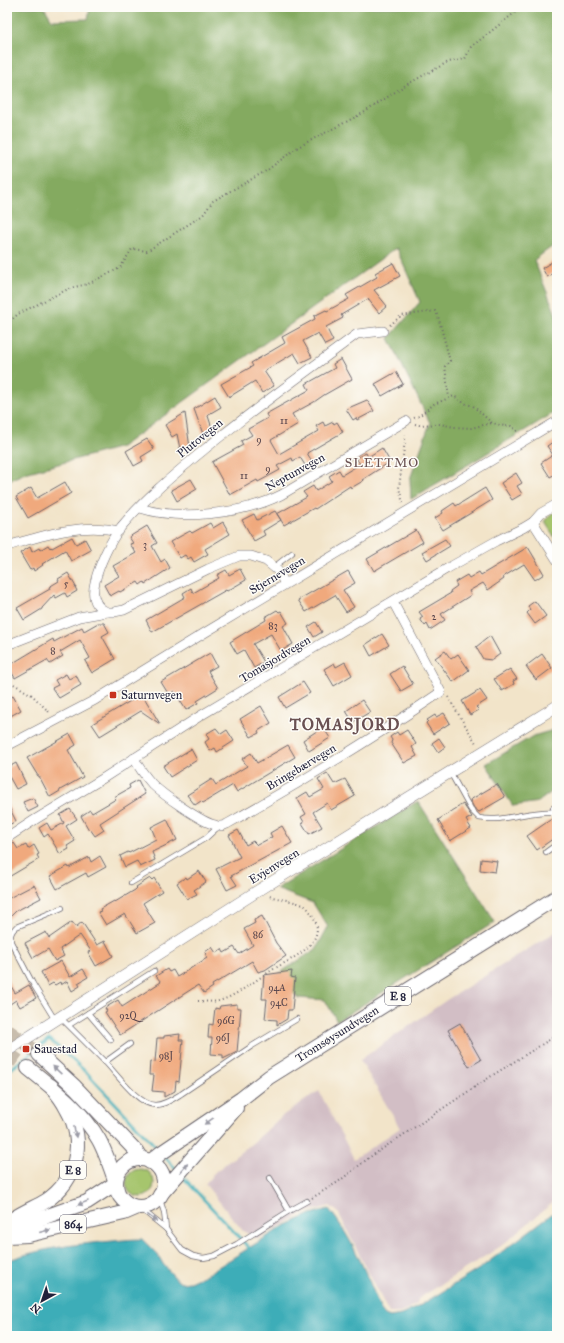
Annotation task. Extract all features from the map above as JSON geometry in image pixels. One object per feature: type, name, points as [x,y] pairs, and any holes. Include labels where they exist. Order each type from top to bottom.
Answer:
[{"type":"main road","name":"Tromsøysundvegen","points":[[146,1160],[161,1153],[241,1099],[273,1074],[557,897]]},
{"type":"main road","points":[[39,1054],[79,1091],[136,1151],[159,1169],[163,1177],[162,1189],[159,1197]]},
{"type":"main road","name":"E 8","points":[[28,1068],[51,1086],[87,1122],[100,1141],[118,1192],[122,1199],[129,1204],[138,1207],[150,1204],[159,1197]]},
{"type":"main road","name":"E 8","points":[[7,1229],[12,1219],[43,1203],[60,1190],[70,1176],[75,1163],[77,1144],[74,1126],[68,1109],[51,1086]]},
{"type":"main road","name":"Tromsøysundvegen","points":[[159,1197],[229,1117],[241,1099]]},
{"type":"main road","name":"E 8","points":[[116,1183],[118,1174],[122,1167],[132,1160],[146,1160]]},
{"type":"main road","name":"864","points":[[7,1235],[25,1224],[87,1202],[116,1183]]},
{"type":"main road","name":"864","points":[[7,1235],[28,1235],[124,1213],[138,1207]]},
{"type":"street","name":"Plutovegen","points":[[107,612],[96,604],[94,589],[102,564],[119,531],[140,508],[167,481],[224,434],[357,334],[383,330]]},
{"type":"street","name":"Stjernevegen","points":[[7,746],[95,700],[557,421]]},
{"type":"street","name":"Neptunvegen","points":[[140,508],[160,513],[182,515],[223,511],[261,503],[281,495],[406,422]]},
{"type":"street","name":"Tomasjordvegen","points":[[7,838],[200,716],[463,560],[533,522],[541,513],[557,504]]},
{"type":"street","points":[[533,522],[557,560]]},
{"type":"street","points":[[7,546],[42,536],[81,528],[100,528],[119,531]]},
{"type":"street","points":[[7,645],[79,617],[124,610],[208,568],[235,557],[256,557],[266,561],[274,567],[285,584]]},
{"type":"street","points":[[393,602],[443,692]]},
{"type":"street","name":"Bringebærvegen","points":[[219,826],[227,824],[253,810],[402,719],[443,692]]},
{"type":"street","name":"Evjenvegen","points":[[7,1051],[256,892],[557,706]]},
{"type":"street","points":[[134,758],[141,770],[162,792],[194,814],[211,824],[219,826]]},
{"type":"lane","points":[[274,567],[292,553]]},
{"type":"lane","points":[[450,772],[471,810],[479,818],[503,818],[546,811],[556,813]]},
{"type":"lane","points":[[556,813],[553,808],[557,806]]},
{"type":"lane","points":[[131,883],[206,838],[219,826]]},
{"type":"lane","points":[[546,852],[557,844]]},
{"type":"lane","points":[[62,908],[16,927],[10,935],[11,942],[33,984],[58,1018],[68,1025],[143,1101],[154,1105],[171,1100],[252,1046],[297,1019]]},
{"type":"lane","points":[[68,1025],[154,971]]},
{"type":"lane","points":[[88,1013],[112,1040]]},
{"type":"lane","points":[[105,1062],[130,1044]]},
{"type":"lane","points":[[69,1103],[79,1091]]},
{"type":"lane","points":[[270,1178],[289,1211]]},
{"type":"lane","points":[[159,1197],[164,1212],[166,1229]]},
{"type":"lane","points":[[138,1207],[166,1229],[179,1248],[186,1253],[199,1258],[209,1257],[237,1244],[307,1201]]},
{"type":"path","points":[[7,324],[18,314],[70,288],[88,284],[120,268],[132,249],[147,251],[204,215],[213,201],[266,171],[298,147],[365,112],[404,86],[448,62],[465,59],[471,47],[522,7]]},
{"type":"path","points":[[383,330],[401,316],[435,311],[438,316],[450,361],[445,366],[449,398]]},
{"type":"path","points":[[406,422],[419,416],[434,404],[454,396],[464,403],[473,406],[492,423]]},
{"type":"path","points":[[406,422],[419,425],[440,424],[471,428],[492,423],[511,426],[526,440]]},
{"type":"path","points":[[406,422],[399,488],[402,501],[408,511]]},
{"type":"path","points":[[7,680],[32,695],[57,720]]},
{"type":"path","points":[[443,692],[482,753]]},
{"type":"path","points":[[198,1001],[213,1002],[228,997],[298,955],[307,948],[316,936],[317,928],[315,919],[306,907],[298,903],[256,892]]},
{"type":"path","points":[[307,1201],[338,1182],[370,1157],[455,1102],[493,1075],[557,1035]]},
{"type":"shaded area","points":[[557,931],[557,1199],[501,1246],[418,1299],[417,1304],[400,1313],[389,1313],[338,1212],[330,1206],[304,1213],[257,1239],[243,1231],[205,1184],[215,1172],[255,1141],[282,1116],[319,1091],[354,1159],[400,1128],[360,1060],[448,999]]},
{"type":"green space","points":[[7,7],[44,7],[52,20],[88,19],[90,7],[557,7],[557,243],[534,260],[557,317],[557,411],[411,499],[410,479],[430,423],[389,338],[420,302],[396,248],[121,447],[25,473],[7,481]]},
{"type":"green space","points":[[557,511],[557,541],[545,522],[551,514]]},
{"type":"green space","points":[[557,729],[557,788],[538,802],[513,806],[486,764],[533,736]]},
{"type":"green space","points":[[418,801],[495,922],[337,1021],[325,1000],[298,998],[278,974],[316,949],[328,927],[313,903],[276,889]]},
{"type":"green space","points":[[140,1169],[150,1173],[154,1183],[150,1193],[140,1197],[130,1193],[126,1183],[130,1173]]},
{"type":"water","points":[[329,1209],[352,1245],[365,1271],[381,1310],[385,1315],[390,1317],[401,1315],[416,1308],[479,1269],[557,1210],[557,1336],[7,1336],[7,1261],[30,1253],[66,1246],[142,1239],[158,1255],[163,1264],[178,1281],[181,1283],[190,1282],[207,1274],[284,1226],[311,1214]]},
{"type":"building","points":[[557,259],[557,271],[547,277],[542,268]]},
{"type":"building","points":[[393,263],[400,276],[374,290],[387,306],[379,313],[368,299],[341,315],[343,318],[326,327],[333,341],[325,345],[318,333],[303,341],[312,357],[300,363],[294,353],[264,371],[274,386],[262,393],[255,381],[229,397],[221,384],[253,366],[251,363],[285,343],[282,337],[315,319],[314,316],[349,299],[346,295],[377,277],[375,273]]},
{"type":"building","points":[[341,359],[352,379],[292,414],[298,424],[271,440],[279,454],[319,431],[316,426],[323,422],[325,426],[333,422],[334,424],[337,422],[343,432],[307,453],[313,463],[306,467],[300,457],[293,461],[292,458],[277,466],[280,470],[258,482],[257,480],[230,495],[212,462],[243,445],[241,441],[252,435],[248,429],[268,418],[266,414],[309,390],[306,384],[335,368],[333,364]]},
{"type":"building","points":[[396,372],[403,384],[382,396],[375,384]]},
{"type":"building","points":[[215,396],[221,407],[208,416],[213,431],[203,434],[194,409]]},
{"type":"building","points":[[367,400],[374,411],[357,420],[356,418],[353,420],[346,409]]},
{"type":"building","points":[[185,413],[190,448],[180,449],[177,434],[172,437],[165,425]]},
{"type":"building","points":[[147,439],[154,449],[141,457],[143,461],[134,466],[126,451]]},
{"type":"building","points":[[557,439],[557,473],[550,477],[541,463],[553,455],[547,446]]},
{"type":"building","points":[[382,448],[390,462],[362,480],[363,481],[351,488],[350,486],[315,509],[314,508],[284,525],[277,514],[307,497],[303,492],[313,486],[316,491],[332,481],[329,476],[339,470],[342,475],[360,464],[356,458],[366,453],[368,457]]},
{"type":"building","points":[[516,473],[522,483],[517,486],[522,494],[512,500],[501,483]]},
{"type":"building","points":[[191,479],[197,489],[177,501],[171,490]]},
{"type":"building","points":[[65,482],[71,493],[28,518],[16,497],[31,488],[37,498]]},
{"type":"building","points":[[485,488],[492,500],[443,530],[435,518],[443,513],[442,511],[454,503],[456,506]]},
{"type":"building","points":[[275,511],[281,520],[263,531],[265,535],[254,541],[242,520],[254,514],[257,520]]},
{"type":"building","points":[[223,522],[230,534],[205,549],[208,554],[194,562],[191,557],[188,559],[185,555],[180,558],[170,542],[190,531],[192,533],[210,523],[213,528]]},
{"type":"building","points":[[147,526],[157,543],[152,546],[161,562],[165,559],[170,568],[145,584],[144,582],[140,585],[138,582],[110,596],[104,585],[119,576],[113,566],[136,553],[130,544],[133,543],[129,537]]},
{"type":"building","points":[[416,530],[423,542],[374,571],[367,559]]},
{"type":"building","points":[[72,537],[76,544],[85,539],[91,550],[71,561],[65,550],[42,564],[43,565],[34,571],[33,568],[30,570],[20,553],[30,547],[32,552],[39,548],[40,550],[48,545],[52,548]]},
{"type":"building","points":[[445,539],[450,546],[427,560],[422,552]]},
{"type":"building","points":[[528,547],[544,574],[535,580],[524,564],[503,577],[504,579],[488,590],[483,583],[469,591],[471,595],[441,614],[445,620],[430,630],[427,624],[425,626],[420,619],[423,617],[419,612],[451,593],[450,591],[457,586],[455,582],[467,575],[469,578],[479,572],[481,575]]},
{"type":"building","points":[[240,569],[246,580],[152,632],[146,620],[185,597],[183,593],[191,588],[193,593],[219,578],[217,575],[226,570],[229,575]]},
{"type":"building","points":[[348,571],[355,583],[343,590],[354,607],[346,612],[335,595],[306,612],[298,600]]},
{"type":"building","points":[[68,573],[77,591],[67,597],[65,593],[56,598],[54,595],[42,609],[24,620],[17,608],[50,589],[49,587],[59,581],[58,579]]},
{"type":"building","points":[[535,601],[546,616],[535,624],[527,613],[530,610],[528,606]]},
{"type":"building","points":[[277,610],[279,612],[281,611],[288,623],[283,626],[293,644],[281,651],[271,634],[253,644],[264,662],[254,668],[244,650],[237,654],[230,642],[266,620],[265,617]]},
{"type":"building","points":[[316,622],[322,632],[314,637],[308,627]]},
{"type":"building","points":[[98,623],[104,623],[109,632],[102,636],[115,659],[92,673],[85,661],[90,658],[80,640],[60,652],[63,656],[50,664],[47,660],[15,678],[8,666],[53,639],[54,642],[82,627],[84,631]]},
{"type":"building","points":[[382,634],[389,645],[371,656],[365,645]]},
{"type":"building","points":[[490,636],[500,654],[492,660],[483,659],[476,647]]},
{"type":"building","points":[[445,651],[451,659],[458,654],[469,670],[453,682],[435,658]]},
{"type":"building","points":[[210,653],[217,666],[208,671],[218,688],[186,710],[174,691],[169,695],[161,682]]},
{"type":"building","points":[[542,654],[552,668],[536,680],[526,666]]},
{"type":"building","points":[[345,662],[352,675],[334,686],[324,669],[334,663],[336,667]]},
{"type":"building","points":[[402,666],[413,684],[401,691],[390,674]]},
{"type":"building","points":[[510,669],[517,679],[513,681],[514,684],[502,691],[494,679]]},
{"type":"building","points":[[66,674],[69,679],[76,675],[81,685],[59,698],[52,688],[58,685],[55,680]]},
{"type":"building","points":[[303,682],[310,693],[285,708],[279,697]]},
{"type":"building","points":[[480,690],[487,700],[476,707],[479,710],[470,715],[462,701]]},
{"type":"building","points":[[142,694],[160,724],[141,711],[100,736],[92,724]]},
{"type":"building","points":[[13,696],[21,710],[7,718],[7,700]]},
{"type":"building","points":[[362,700],[370,712],[353,722],[346,711]]},
{"type":"building","points":[[261,706],[271,723],[258,731],[259,733],[251,737],[240,719]]},
{"type":"building","points":[[444,713],[450,723],[433,734],[426,723],[428,721],[427,720],[435,715],[436,717]]},
{"type":"building","points":[[323,727],[330,738],[309,751],[303,740]]},
{"type":"building","points":[[216,728],[221,734],[227,730],[234,741],[217,752],[215,748],[210,751],[205,742],[209,739],[206,734]]},
{"type":"building","points":[[407,730],[416,744],[412,747],[417,756],[404,763],[391,743],[392,740],[390,737],[397,732],[399,735]]},
{"type":"building","points":[[70,734],[76,745],[68,750],[83,777],[50,797],[27,758]]},
{"type":"building","points":[[439,738],[445,747],[438,752],[432,743]]},
{"type":"building","points":[[288,745],[295,757],[237,792],[233,785],[203,803],[201,801],[195,805],[187,795],[212,779],[216,785],[247,766],[242,759],[251,753],[257,763]]},
{"type":"building","points":[[191,749],[197,760],[170,777],[163,766]]},
{"type":"building","points":[[16,763],[26,784],[16,789],[7,773],[7,768]]},
{"type":"building","points":[[327,773],[334,784],[345,779],[355,796],[331,810],[327,803],[313,812],[322,827],[309,834],[302,823],[304,822],[301,817],[306,814],[297,798],[307,792],[310,797],[324,789],[318,779]]},
{"type":"building","points":[[138,780],[145,794],[100,823],[104,830],[95,836],[90,829],[89,830],[81,816],[90,810],[92,813],[116,799],[114,797],[130,788],[129,785]]},
{"type":"building","points":[[497,784],[505,797],[479,812],[474,808],[470,800]]},
{"type":"building","points":[[33,798],[38,807],[28,812],[23,802]]},
{"type":"building","points":[[7,803],[16,821],[7,826]]},
{"type":"building","points":[[463,804],[472,817],[466,820],[471,828],[450,841],[438,820]]},
{"type":"building","points":[[70,809],[77,819],[66,826],[75,841],[67,846],[69,849],[60,854],[48,834],[44,837],[39,828],[47,823],[51,830],[64,823],[60,815]]},
{"type":"building","points":[[553,818],[557,823],[557,836],[537,850],[527,836]]},
{"type":"building","points":[[167,819],[177,840],[152,852],[155,860],[140,867],[137,861],[125,867],[120,856],[156,839],[151,827]]},
{"type":"building","points":[[282,826],[292,843],[231,876],[237,885],[227,890],[216,869],[240,857],[229,835],[238,830],[246,845],[253,841],[257,845],[272,837],[270,833]]},
{"type":"building","points":[[14,843],[18,849],[26,845],[28,849],[34,845],[39,854],[37,855],[39,859],[7,878],[7,847]]},
{"type":"building","points":[[100,856],[106,867],[88,877],[86,873],[57,889],[50,876],[89,857],[91,862]]},
{"type":"building","points":[[481,859],[497,861],[495,872],[480,870]]},
{"type":"building","points":[[199,871],[206,882],[194,890],[197,894],[187,899],[177,883],[186,877],[187,879]]},
{"type":"building","points":[[150,878],[152,880],[154,878],[162,891],[143,903],[155,923],[137,933],[125,914],[106,925],[98,912],[101,911],[100,909],[135,890],[137,888],[136,887]]},
{"type":"building","points":[[34,885],[41,898],[16,911],[7,920],[7,899]]},
{"type":"building","points":[[262,916],[276,943],[286,956],[265,970],[258,972],[252,961],[212,985],[213,987],[204,993],[198,985],[120,1035],[105,1012],[107,1011],[105,1008],[118,1000],[122,1007],[161,982],[156,976],[167,969],[169,972],[173,970],[177,977],[207,958],[205,952],[212,947],[216,953],[222,949],[224,953],[234,947],[239,954],[253,945],[244,929],[255,923],[254,920]]},
{"type":"building","points":[[72,922],[76,927],[82,922],[97,945],[105,941],[113,956],[96,966],[88,952],[91,951],[80,935],[60,949],[64,956],[55,961],[48,949],[33,958],[25,943],[46,932],[49,938]]},
{"type":"building","points":[[61,961],[70,977],[83,969],[88,977],[78,983],[80,986],[72,991],[67,981],[61,985],[60,982],[55,985],[53,983],[48,986],[41,972]]},
{"type":"building","points":[[292,971],[291,977],[295,978],[292,1010],[288,1010],[287,1019],[277,1025],[277,1020],[265,1019],[267,999],[262,999],[264,975]]},
{"type":"building","points":[[7,979],[15,993],[29,985],[36,998],[20,1007],[16,1000],[7,1006]]},
{"type":"building","points":[[237,1004],[237,1008],[241,1008],[237,1052],[223,1059],[223,1055],[211,1054],[212,1038],[208,1038],[209,1024],[213,1025],[215,1008],[219,1009],[220,1006]]},
{"type":"building","points":[[460,1023],[481,1060],[469,1067],[448,1030]]},
{"type":"building","points":[[180,1034],[179,1040],[183,1040],[179,1082],[176,1081],[175,1091],[164,1097],[164,1092],[152,1091],[154,1075],[149,1075],[150,1061],[155,1062],[157,1038]]},
{"type":"waterway","points":[[7,1072],[49,1039],[86,1072],[158,1149]]},
{"type":"waterway","points":[[164,1156],[177,1170]]},
{"type":"waterway","points":[[182,1176],[249,1248]]},
{"type":"tunnel","points":[[7,1030],[39,1054]]},
{"type":"tunnel","points":[[7,1053],[28,1068]]},
{"type":"place","name":"Saturnvegen","points":[[113,695]]},
{"type":"place","name":"Sauestad","points":[[26,1049]]},
{"type":"district","name":"SLETTMO","points":[[382,462]]},
{"type":"district","name":"TOMASJORD","points":[[345,724]]}]
